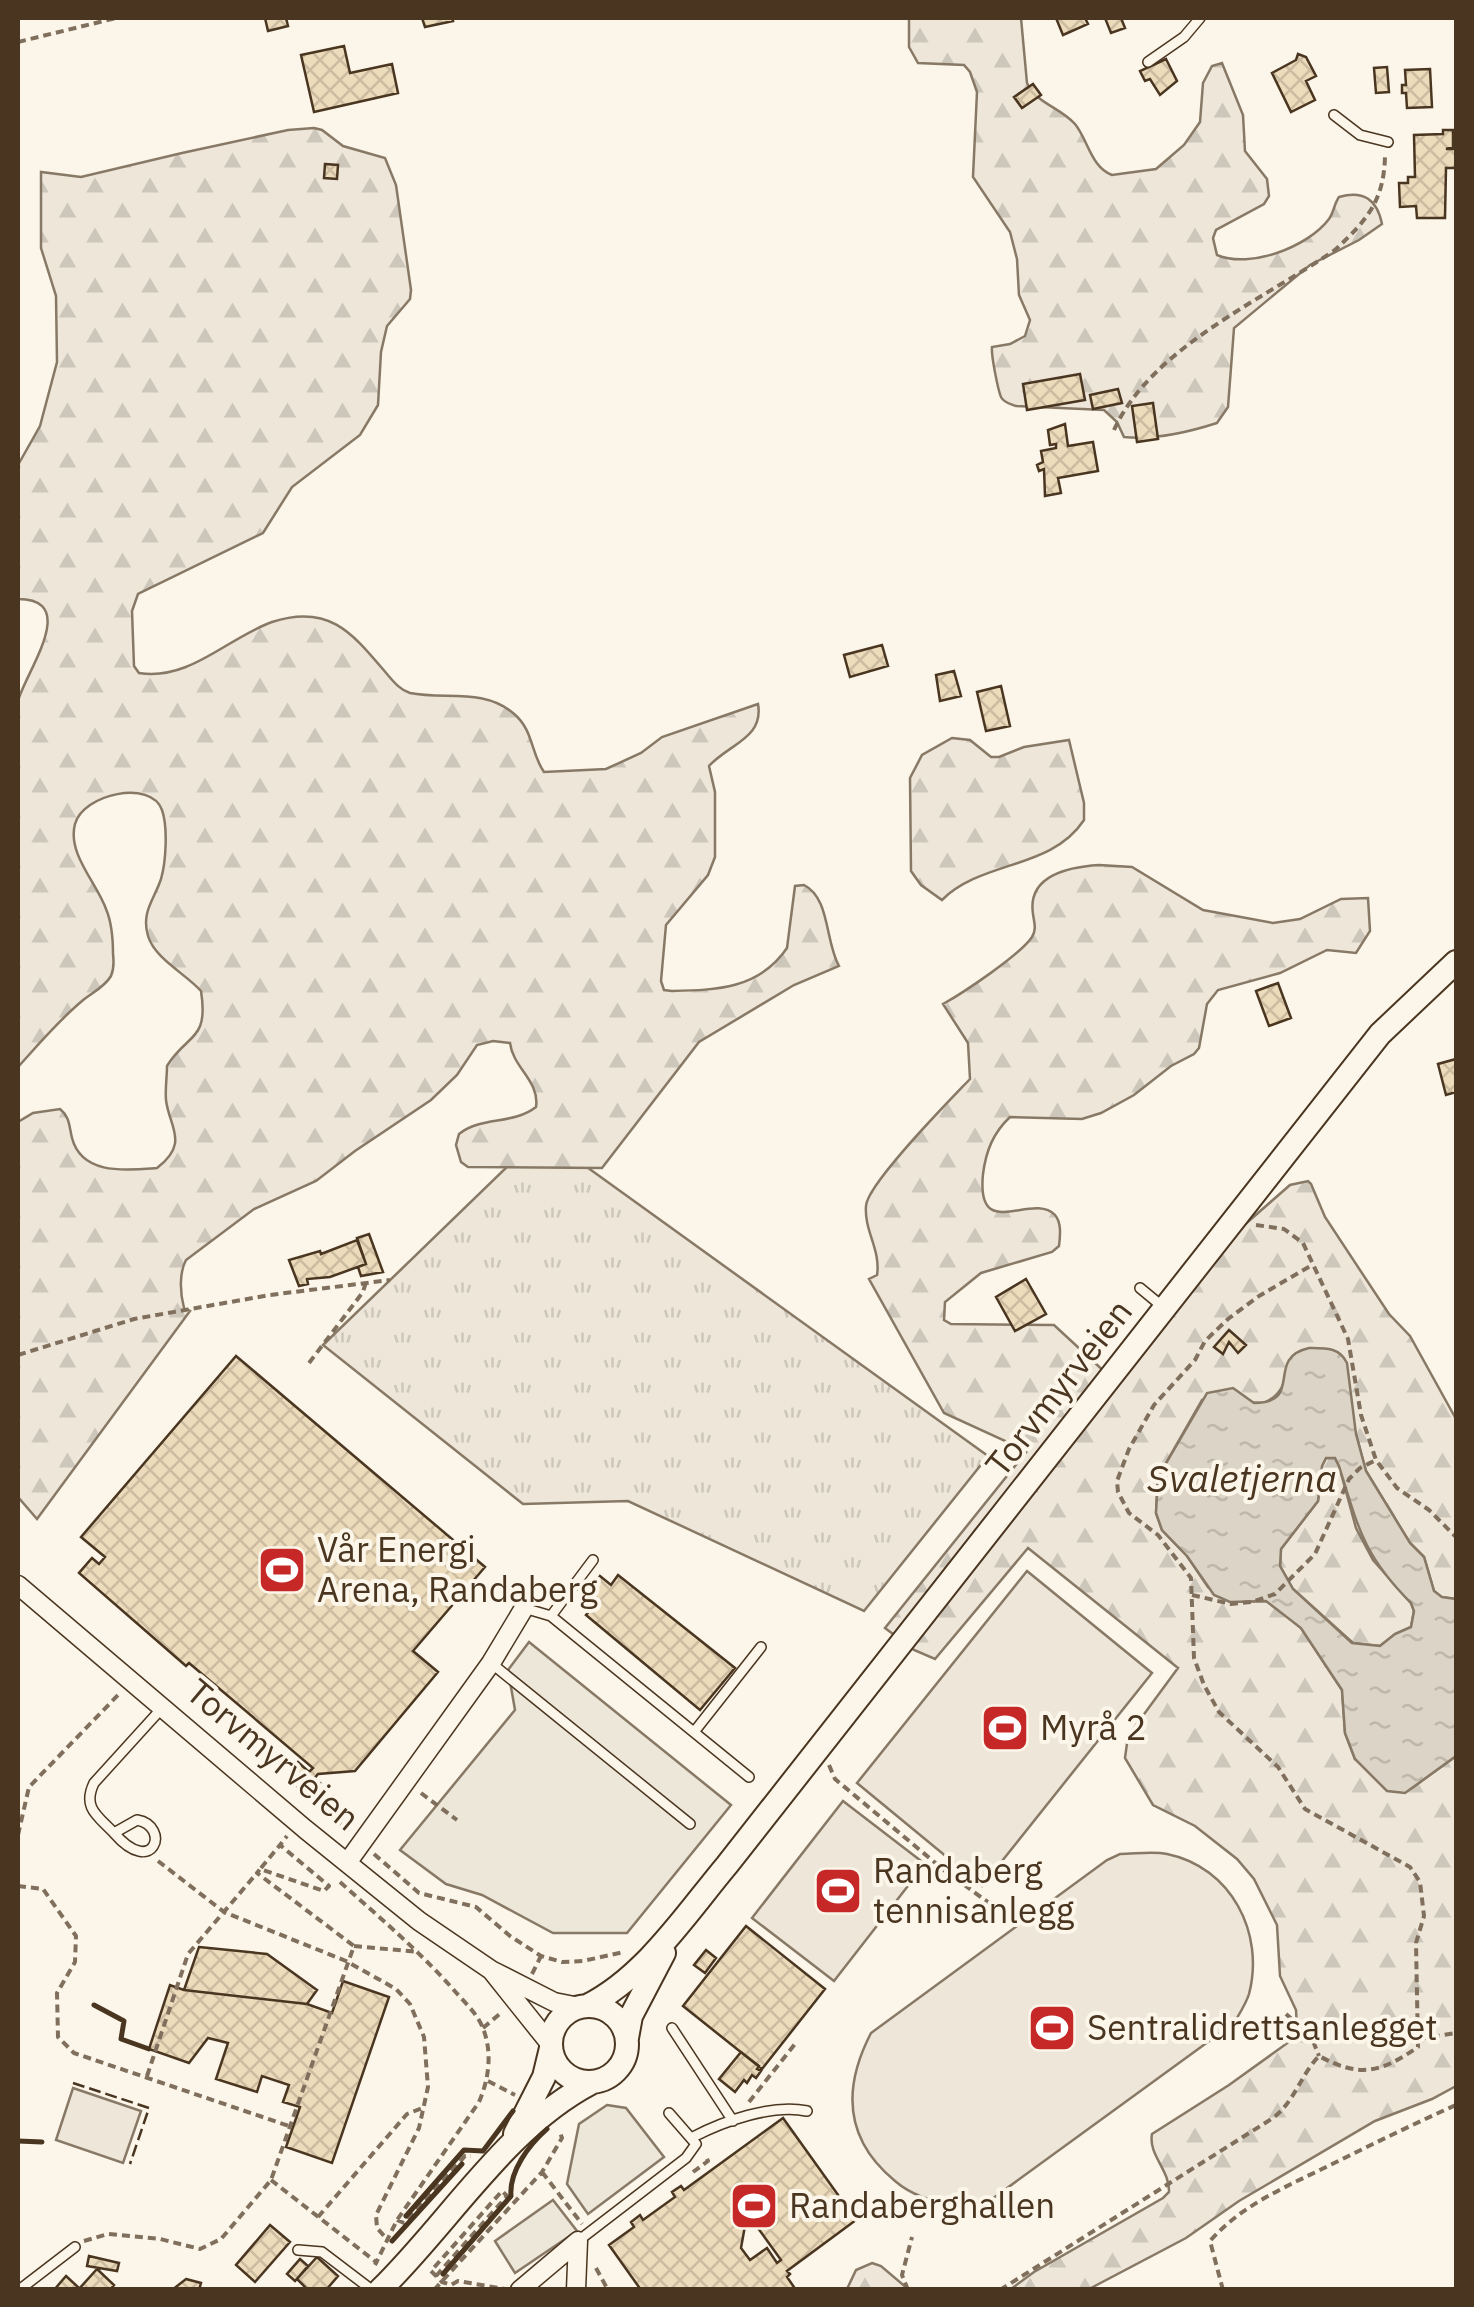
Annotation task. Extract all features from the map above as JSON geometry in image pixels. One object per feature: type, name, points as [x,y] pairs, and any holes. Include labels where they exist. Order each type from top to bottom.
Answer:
[{"type":"main road","name":"Torvmyrveien","points":[[583,2007],[610,1995],[652,1954],[728,1865],[1380,1034],[1456,962]]},
{"type":"main road","name":"Torvmyrveien","points":[[627,2038],[631,2016],[658,1962],[728,1865]]},
{"type":"main road","points":[[373,2288],[421,2250],[509,2146],[570,2093],[616,2072],[626,2054],[627,2038],[613,2014],[601,2008],[583,2007],[558,2021],[544,2077],[509,2146]]},
{"type":"main road","points":[[551,2046],[560,2069],[568,2077],[590,2082]]},
{"type":"street","name":"Torvmyrveien","points":[[18,1584],[163,1707],[341,1871],[491,1970]]},
{"type":"street","points":[[341,1871],[491,1663],[524,1608]]},
{"type":"street","points":[[491,1970],[554,2002],[583,2007]]},
{"type":"street","points":[[491,1970],[551,2046]]},
{"type":"street","points":[[520,2290],[584,2237]]},
{"type":"street","points":[[576,2290],[584,2237]]},
{"type":"lane","points":[[1148,62],[1184,37],[1200,18]]},
{"type":"lane","points":[[1334,115],[1360,135],[1388,142]]},
{"type":"lane","points":[[1140,1288],[1166,1309]]},
{"type":"lane","points":[[551,1616],[592,1560]]},
{"type":"lane","points":[[524,1608],[551,1616],[749,1777]]},
{"type":"lane","points":[[694,1732],[760,1646]]},
{"type":"lane","points":[[491,1663],[690,1824]]},
{"type":"lane","points":[[114,1833],[137,1820],[146,1822],[156,1837],[153,1846],[146,1852],[128,1849],[92,1811],[90,1793],[94,1783],[163,1707]]},
{"type":"lane","points":[[672,2028],[733,2122]]},
{"type":"lane","points":[[584,2237],[686,2158],[694,2140],[733,2122],[785,2109],[806,2110]]},
{"type":"lane","points":[[669,2113],[694,2140]]},
{"type":"lane","points":[[19,2290],[74,2247]]},
{"type":"lane","points":[[298,2250],[317,2250],[373,2288]]},
{"type":"path","points":[[18,42],[116,18]]},
{"type":"path","points":[[1114,430],[1128,403],[1157,371],[1335,250],[1351,235],[1378,200],[1388,142]]},
{"type":"path","points":[[1234,1221],[1276,1227],[1296,1235],[1348,1340],[1361,1415],[1376,1460],[1397,1488],[1429,1510],[1456,1537]]},
{"type":"path","points":[[1286,2014],[1311,2036],[1319,2056],[1346,2070],[1363,2071],[1398,2061],[1418,2047],[1414,1974],[1416,1942],[1424,1916],[1420,1882],[1410,1867],[1305,1809],[1278,1767],[1220,1712],[1194,1658],[1190,1578],[1158,1536],[1130,1513],[1116,1481],[1154,1406],[1195,1360],[1205,1341],[1259,1296],[1312,1266]]},
{"type":"path","points":[[18,1354],[134,1319],[390,1280]]},
{"type":"path","points":[[309,1363],[363,1292],[366,1282]]},
{"type":"path","points":[[1192,1595],[1231,1604],[1275,1594],[1315,1554],[1349,1480],[1360,1468],[1376,1460]]},
{"type":"path","points":[[18,1835],[29,1786],[121,1693]]},
{"type":"path","points":[[820,1748],[835,1778],[945,1871],[996,1908]]},
{"type":"path","points":[[406,1781],[458,1820]]},
{"type":"path","points":[[300,1785],[418,1893],[476,1907],[541,1956],[532,1974]]},
{"type":"path","points":[[146,2076],[188,1954],[287,1836]]},
{"type":"path","points":[[258,1871],[324,1891],[329,1886],[280,1844]]},
{"type":"path","points":[[146,1852],[224,1912],[346,1961],[396,1989],[418,2018],[424,2036],[428,2087],[418,2128],[376,2214],[378,2228],[386,2238]]},
{"type":"path","points":[[258,1871],[354,1946],[419,1952]]},
{"type":"path","points":[[341,1871],[471,2009],[483,2028],[488,2081],[479,2102],[386,2238],[376,2262],[373,2288]]},
{"type":"path","points":[[18,1886],[43,1889],[76,1936],[75,1962],[57,1993],[58,2037],[74,2053],[289,2126]]},
{"type":"path","points":[[74,2247],[90,2237],[108,2234],[200,2249],[221,2240],[271,2180],[354,1946]]},
{"type":"path","points":[[483,2028],[506,2008]]},
{"type":"path","points":[[1419,2039],[1456,2033]]},
{"type":"path","points":[[733,2122],[794,2044]]},
{"type":"path","points":[[1000,2290],[1273,2118],[1288,2106],[1304,2072],[1319,2056]]},
{"type":"path","points":[[488,2081],[520,2098]]},
{"type":"path","points":[[1223,2290],[1210,2241],[1226,2222],[1267,2195],[1456,2105]]},
{"type":"path","points":[[318,2217],[407,2114],[424,2107]]},
{"type":"path","points":[[434,2290],[542,2172],[562,2138],[557,2126]]},
{"type":"path","points":[[680,2182],[708,2161],[694,2140]]},
{"type":"path","points":[[542,2172],[584,2237],[596,2245],[596,2268],[608,2290]]},
{"type":"path","points":[[271,2180],[376,2262]]},
{"type":"path","points":[[436,2276],[507,2196],[502,2190],[431,2271],[436,2276],[442,2282],[451,2286],[458,2281],[503,2290]]},
{"type":"path","points":[[908,2290],[902,2274],[912,2237]]},
{"type":"green space","points":[[909,18],[1021,18],[1031,90],[1075,124],[1094,160],[1112,175],[1156,169],[1184,145],[1200,122],[1203,83],[1212,66],[1222,63],[1243,115],[1245,151],[1267,179],[1269,196],[1264,204],[1216,230],[1213,238],[1217,255],[1245,259],[1278,253],[1320,229],[1339,197],[1348,195],[1368,198],[1377,208],[1382,224],[1310,265],[1234,328],[1228,407],[1217,423],[1171,434],[1124,437],[1117,422],[1104,410],[1008,403],[1000,393],[992,347],[1025,336],[1030,320],[1019,295],[1017,259],[1010,232],[973,177],[977,92],[964,65],[918,63],[909,47]]},
{"type":"green space","points":[[314,128],[343,146],[385,158],[396,185],[411,290],[410,299],[387,326],[381,352],[378,405],[360,435],[292,487],[263,533],[138,594],[132,611],[134,666],[139,673],[175,671],[272,622],[310,616],[351,635],[406,692],[489,700],[513,713],[525,727],[544,772],[606,769],[641,753],[662,737],[758,704],[756,725],[750,733],[709,766],[715,792],[715,857],[708,875],[666,925],[661,981],[664,990],[705,990],[736,984],[764,972],[787,948],[795,886],[804,885],[823,910],[839,966],[794,985],[699,1042],[602,1168],[468,1167],[461,1162],[456,1145],[459,1134],[536,1107],[534,1090],[510,1043],[493,1041],[477,1045],[457,1075],[431,1100],[316,1181],[254,1209],[186,1260],[181,1290],[184,1308],[190,1311],[37,1519],[18,1497],[18,1122],[33,1113],[60,1109],[77,1150],[85,1159],[107,1168],[157,1168],[173,1151],[175,1143],[166,1100],[167,1066],[199,1028],[203,1008],[201,991],[164,959],[146,928],[147,913],[164,863],[166,835],[162,810],[145,795],[103,798],[81,814],[74,835],[79,857],[110,920],[112,973],[18,1067],[15,723],[18,701],[48,624],[46,611],[36,602],[18,599],[18,465],[40,426],[57,362],[56,296],[41,248],[41,172],[81,177],[288,130]]},
{"type":"green space","points":[[952,738],[970,740],[991,757],[1069,740],[1084,803],[1084,820],[1054,848],[976,878],[942,900],[921,885],[911,871],[910,778],[922,755]]},
{"type":"green space","points":[[1099,865],[1132,867],[1203,910],[1273,923],[1300,919],[1341,899],[1368,898],[1370,931],[1356,953],[1327,950],[1280,973],[1218,990],[1207,1004],[1199,1048],[1194,1054],[1101,1113],[1082,1119],[1010,1117],[988,1150],[983,1195],[988,1207],[997,1211],[1033,1208],[1055,1215],[1060,1226],[1059,1246],[1052,1252],[981,1273],[945,1302],[944,1320],[951,1324],[1054,1325],[1108,1375],[1234,1234],[1290,1185],[1308,1181],[1311,1184],[1325,1217],[1389,1314],[1410,1336],[1456,1419],[1456,1599],[1441,1597],[1434,1591],[1424,1557],[1410,1543],[1366,1471],[1356,1434],[1285,1378],[1277,1394],[1263,1403],[1202,1400],[1158,1477],[1156,1513],[1162,1530],[1187,1556],[1208,1587],[1230,1602],[1266,1601],[1301,1628],[1342,1690],[1345,1733],[1355,1759],[1412,1788],[1456,1756],[1456,2086],[1375,2121],[1239,2201],[1186,2238],[1089,2289],[1011,2289],[1163,2198],[1169,2192],[1168,2184],[1153,2149],[1152,2134],[1293,2039],[1297,2029],[1296,2010],[1280,1976],[1277,1925],[1254,1879],[1237,1859],[1195,1826],[1153,1805],[1125,1758],[1128,1736],[1178,1668],[1028,1548],[935,1659],[914,1650],[885,1628],[1027,1451],[944,1413],[869,1279],[877,1275],[878,1266],[866,1206],[894,1161],[970,1079],[968,1043],[943,1004],[1026,945],[1035,928],[1033,901],[1043,882],[1063,871]]},
{"type":"green space","points":[[541,1134],[988,1456],[864,1611],[628,1501],[523,1504],[323,1345]]},
{"type":"green space","points":[[1326,1458],[1335,1458],[1339,1466],[1356,1528],[1373,1560],[1414,1611],[1411,1627],[1380,1646],[1353,1643],[1293,1589],[1280,1566],[1281,1549],[1318,1501]]},
{"type":"green space","name":"Myrå 2","points":[[1027,1571],[1152,1673],[982,1886],[857,1783]]},
{"type":"green space","name":"Randaberg tennisanlegg","points":[[843,1801],[925,1864],[834,1981],[752,1918]]},
{"type":"green space","name":"Sentralidrettsanlegget","points":[[1162,1853],[1190,1861],[1225,1888],[1238,1906],[1247,1926],[1253,1971],[1248,1998],[1234,2023],[992,2199],[945,2203],[901,2186],[866,2148],[853,2113],[855,2074],[871,2033],[1120,1854]]},
{"type":"green space","points":[[73,2088],[141,2111],[123,2163],[56,2140]]},
{"type":"green space","points":[[872,2263],[908,2289],[847,2289],[856,2270]]},
{"type":"shaded area","points":[[529,1642],[731,1805],[627,1933],[553,1933],[482,1895],[446,1884],[400,1850],[515,1710],[508,1670]]},
{"type":"shaded area","points":[[607,2105],[626,2108],[664,2157],[588,2214],[567,2184],[579,2124]]},
{"type":"shaded area","points":[[553,2200],[577,2231],[515,2273],[495,2241]]},
{"type":"water","name":"Svaletjerna","points":[[1309,1348],[1326,1349],[1344,1358],[1366,1471],[1410,1543],[1424,1557],[1434,1591],[1456,1599],[1456,1756],[1405,1793],[1387,1791],[1355,1759],[1345,1733],[1342,1690],[1301,1628],[1266,1601],[1230,1602],[1214,1595],[1187,1556],[1162,1530],[1156,1513],[1158,1477],[1207,1393],[1233,1388],[1254,1403],[1269,1401],[1278,1396],[1285,1370],[1296,1353]],"holes":[[[1326,1458],[1335,1458],[1372,1555],[1414,1611],[1411,1627],[1380,1646],[1352,1643],[1293,1589],[1280,1566],[1281,1549],[1318,1501]]]},
{"type":"building","points":[[265,18],[286,18],[288,26],[268,31]]},
{"type":"building","points":[[422,18],[452,18],[453,21],[425,27]]},
{"type":"building","points":[[1056,18],[1085,18],[1088,24],[1063,35]]},
{"type":"building","points":[[1105,18],[1121,18],[1125,28],[1111,33]]},
{"type":"building","points":[[344,46],[350,73],[392,64],[398,93],[314,112],[301,55]]},
{"type":"building","points":[[1298,54],[1306,57],[1316,76],[1306,81],[1315,100],[1291,112],[1272,73],[1296,60]]},
{"type":"building","points":[[1166,59],[1177,81],[1160,95],[1140,71]]},
{"type":"building","points":[[1387,67],[1389,92],[1376,93],[1374,68]]},
{"type":"building","points":[[1430,69],[1432,107],[1407,108],[1406,93],[1402,93],[1405,70]]},
{"type":"building","points":[[1033,84],[1041,95],[1022,108],[1014,97]]},
{"type":"building","points":[[1443,130],[1453,130],[1453,147],[1446,149],[1456,149],[1456,168],[1446,168],[1445,218],[1417,218],[1416,206],[1400,207],[1399,183],[1408,183],[1408,177],[1415,177],[1414,135],[1443,134]]},
{"type":"building","points":[[325,164],[338,165],[337,179],[324,178]]},
{"type":"building","points":[[1080,374],[1085,400],[1027,410],[1023,384]]},
{"type":"building","points":[[1118,389],[1122,403],[1093,409],[1090,395]]},
{"type":"building","points":[[1153,403],[1158,439],[1137,442],[1132,406]]},
{"type":"building","points":[[1065,424],[1068,446],[1093,442],[1098,471],[1058,478],[1061,493],[1045,496],[1044,469],[1039,471],[1037,465],[1043,462],[1041,451],[1056,448],[1056,444],[1050,445],[1048,430]]},
{"type":"building","points":[[882,645],[888,666],[850,677],[844,655]]},
{"type":"building","points":[[954,671],[961,696],[940,701],[936,675]]},
{"type":"building","points":[[1001,686],[1010,726],[986,731],[977,692]]},
{"type":"building","points":[[1278,983],[1291,1018],[1269,1026],[1256,991]]},
{"type":"building","points":[[1456,1059],[1456,1092],[1446,1095],[1438,1064]]},
{"type":"building","points":[[369,1234],[383,1272],[361,1276],[358,1267],[366,1264],[357,1238]]},
{"type":"building","points":[[357,1240],[366,1264],[330,1277],[307,1279],[308,1284],[299,1286],[289,1260],[320,1251],[321,1254]]},
{"type":"building","points":[[1026,1279],[1046,1314],[1015,1331],[996,1297]]},
{"type":"building","points":[[1229,1330],[1246,1345],[1238,1353],[1229,1342],[1223,1354],[1214,1347]]},
{"type":"building","name":"Vår Energi Arena, Randaberg","points":[[236,1356],[485,1567],[413,1651],[438,1672],[355,1771],[318,1774],[314,1779],[320,1783],[316,1788],[293,1768],[298,1762],[309,1772],[313,1768],[79,1573],[92,1558],[99,1564],[105,1557],[81,1537]]},
{"type":"building","points":[[618,1575],[735,1668],[700,1710],[586,1615],[593,1606],[583,1598],[600,1576],[611,1585]]},
{"type":"building","points":[[746,1926],[825,1989],[762,2069],[683,2006]]},
{"type":"building","points":[[199,1947],[267,1954],[317,1990],[307,2004],[184,1990]]},
{"type":"building","points":[[706,1950],[716,1958],[705,1973],[694,1965]]},
{"type":"building","points":[[343,1981],[389,1997],[332,2163],[286,2147],[300,2107],[283,2102],[289,2085],[262,2076],[257,2092],[216,2079],[228,2043],[208,2038],[189,2063],[149,2049],[170,1985],[184,1990],[307,2004],[332,2013]]},
{"type":"building","points":[[741,2052],[761,2071],[747,2083],[744,2080],[735,2092],[719,2079]]},
{"type":"building","name":"Randaberghallen","points":[[783,2118],[856,2220],[787,2271],[796,2290],[641,2290],[609,2245],[634,2227],[631,2222],[640,2215],[643,2220],[675,2197],[672,2192],[681,2186],[684,2190]],"holes":[[[750,2217],[781,2260],[777,2263],[767,2248],[750,2260],[741,2248],[746,2220]]]},
{"type":"building","points":[[270,2225],[290,2242],[255,2282],[236,2265]]},
{"type":"building","points":[[89,2256],[119,2263],[117,2271],[87,2266]]},
{"type":"building","points":[[317,2257],[338,2276],[326,2290],[308,2290],[297,2279]]},
{"type":"building","points":[[300,2259],[308,2266],[295,2281],[287,2274]]},
{"type":"building","points":[[97,2269],[114,2285],[110,2290],[78,2290]]},
{"type":"building","points":[[66,2276],[79,2288],[54,2290]]},
{"type":"building","points":[[186,2279],[201,2283],[199,2290],[172,2290]]},
{"type":"fence","points":[[73,2083],[149,2108],[130,2164]]},
{"type":"wall","points":[[94,2005],[124,2021],[121,2039],[149,2049]]},
{"type":"wall","points":[[406,2216],[464,2150],[483,2151],[513,2111]]},
{"type":"wall","points":[[443,2274],[511,2196],[513,2177],[522,2159],[547,2129]]},
{"type":"wall","points":[[18,2141],[42,2142]]},
{"type":"wall","points":[[392,2241],[462,2164]]},
{"type":"place","name":"Vår Energi Arena, Randaberg","points":[[282,1570]]},
{"type":"place","name":"Myrå 2","points":[[1005,1728]]},
{"type":"place","name":"Randaberg tennisanlegg","points":[[838,1891]]},
{"type":"place","name":"Sentralidrettsanlegget","points":[[1052,2028]]},
{"type":"place","name":"Randaberghallen","points":[[754,2206]]}]
